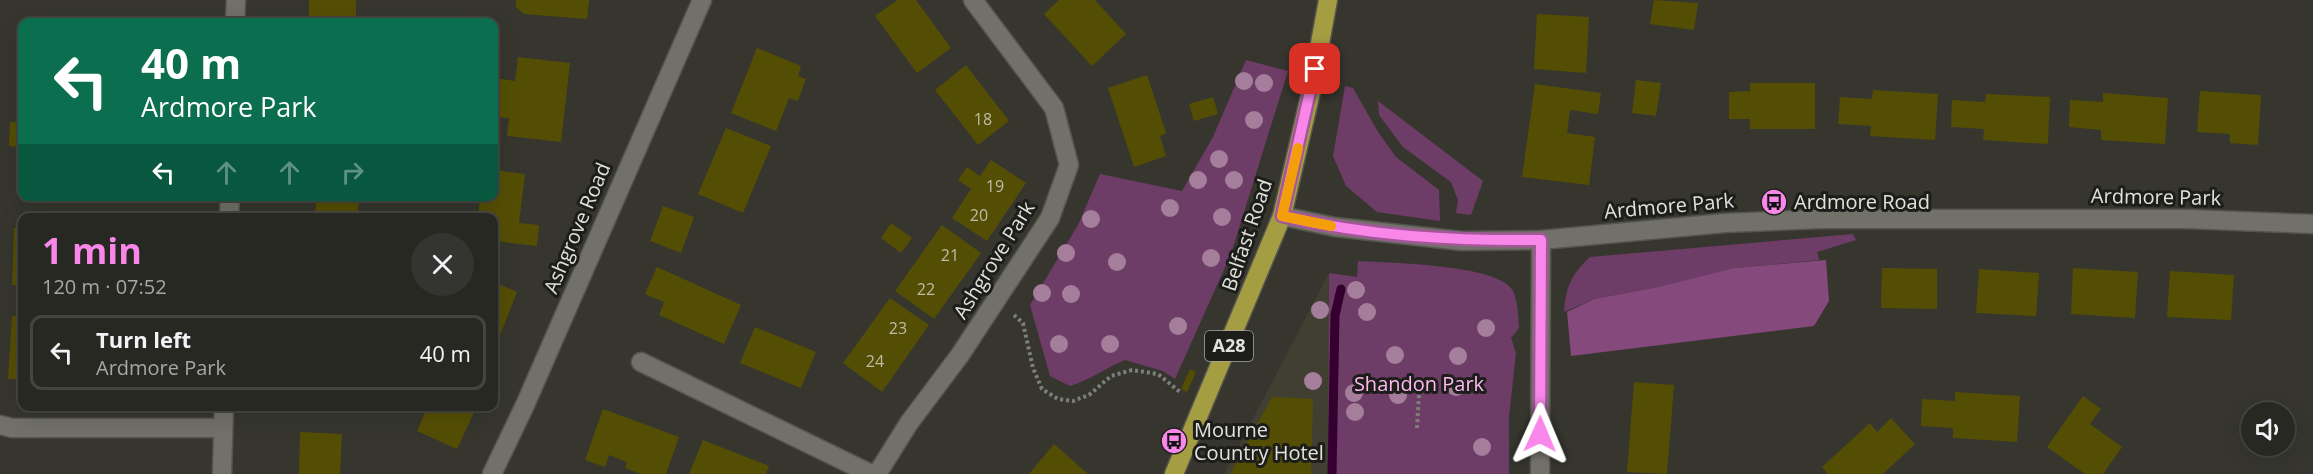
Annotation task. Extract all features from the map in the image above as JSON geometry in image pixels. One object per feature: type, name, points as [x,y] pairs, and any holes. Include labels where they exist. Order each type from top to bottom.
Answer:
[{"type":"highway","name":"Belfast Road","points":[[1174,474],[1282,216],[1311,92],[1328,0]]},
{"type":"street","points":[[235,18],[236,0]]},
{"type":"street","name":"Ashgrove Road","points":[[492,474],[525,405],[702,0]]},
{"type":"street","name":"Ashgrove Park","points":[[877,474],[909,423],[960,355],[1050,218],[1069,165],[1054,108],[973,0]]},
{"type":"street","name":"Ardmore Park","points":[[1282,216],[1335,227],[1434,239],[1541,240],[1725,223],[1819,219],[2187,219],[2313,224]]},
{"type":"street","points":[[1539,474],[1541,240]]},
{"type":"street","points":[[641,362],[871,474]]},
{"type":"street","points":[[222,474],[224,411]]},
{"type":"street","points":[[0,425],[12,428],[223,428]]},
{"type":"path","points":[[1014,314],[1023,323],[1033,368],[1042,389],[1058,399],[1073,401],[1089,395],[1111,376],[1132,370],[1158,374],[1182,393]]},
{"type":"path","points":[[1417,428],[1419,394]]},
{"type":"shaded area","points":[[1826,260],[1829,301],[1814,326],[1571,356],[1567,312],[1594,299],[1658,287],[1735,268]]},
{"type":"shaded area","points":[[1329,273],[1328,474],[1224,474]]},
{"type":"green space","points":[[1246,60],[1288,71],[1231,254],[1175,379],[1163,371],[1125,360],[1070,386],[1050,376],[1030,305],[1078,225],[1100,174],[1182,191],[1213,137]]},
{"type":"green space","points":[[1345,86],[1353,88],[1378,132],[1396,157],[1439,190],[1440,221],[1377,212],[1346,186],[1333,156]]},
{"type":"green space","points":[[1378,101],[1483,181],[1471,215],[1456,213],[1458,200],[1451,182],[1403,147],[1379,115]]},
{"type":"green space","points":[[1853,234],[1856,240],[1817,252],[1819,260],[1737,268],[1658,287],[1594,299],[1564,312],[1566,295],[1571,282],[1590,257]]},
{"type":"green space","name":"Shandon Park","points":[[1358,261],[1417,264],[1466,270],[1488,275],[1504,282],[1513,291],[1517,304],[1519,328],[1511,338],[1516,353],[1509,417],[1509,474],[1328,474],[1329,273],[1357,277]]},
{"type":"building","points":[[309,0],[356,0],[356,18],[309,18]]},
{"type":"building","points":[[516,0],[589,0],[587,19],[524,14],[516,7]]},
{"type":"building","points":[[897,0],[916,0],[951,48],[917,73],[875,16]]},
{"type":"building","points":[[1059,0],[1095,0],[1126,34],[1092,66],[1044,14]]},
{"type":"building","points":[[1654,0],[1698,3],[1694,30],[1650,24]]},
{"type":"building","points":[[1537,14],[1589,17],[1586,73],[1534,69]]},
{"type":"building","points":[[18,24],[18,80],[16,80]]},
{"type":"building","points":[[757,48],[801,66],[798,76],[806,79],[798,101],[789,98],[776,131],[731,113]]},
{"type":"building","points":[[518,57],[570,63],[561,142],[507,136],[509,118],[498,117],[498,79],[515,81]]},
{"type":"building","points":[[966,65],[1009,121],[978,145],[935,90]]},
{"type":"building","points":[[1147,75],[1166,133],[1160,136],[1166,156],[1134,167],[1108,88]]},
{"type":"building","points":[[1636,80],[1661,83],[1656,116],[1632,113]]},
{"type":"building","points":[[1750,83],[1815,83],[1815,129],[1750,129],[1750,119],[1729,119],[1729,92],[1750,91]]},
{"type":"building","points":[[1535,84],[1601,93],[1598,114],[1570,110],[1567,133],[1595,137],[1589,185],[1522,177]]},
{"type":"building","points":[[1873,90],[1938,94],[1935,140],[1870,136],[1871,126],[1838,124],[1840,97],[1872,99]]},
{"type":"building","points":[[2200,91],[2261,95],[2258,145],[2230,143],[2230,134],[2197,132]]},
{"type":"building","points":[[2103,93],[2168,98],[2165,144],[2101,140],[2101,130],[2069,127],[2070,100],[2103,102]]},
{"type":"building","points":[[1986,94],[2050,97],[2048,144],[1983,140],[1984,129],[1951,127],[1952,100],[1985,102]]},
{"type":"building","points":[[1213,97],[1218,114],[1194,121],[1189,104]]},
{"type":"building","points":[[10,122],[18,122],[18,147],[9,146]]},
{"type":"building","points":[[726,128],[771,146],[743,213],[698,194]]},
{"type":"building","points":[[991,160],[1026,183],[987,241],[952,218],[971,189],[958,180],[967,167],[980,176]]},
{"type":"building","points":[[498,171],[525,174],[519,223],[539,225],[537,246],[498,241],[498,213],[478,213],[480,201],[498,201]]},
{"type":"building","points":[[316,201],[359,201],[358,213],[315,213]]},
{"type":"building","points":[[663,206],[694,217],[681,253],[650,241]]},
{"type":"building","points":[[891,223],[912,238],[901,253],[881,238]]},
{"type":"building","points":[[942,225],[981,253],[934,319],[895,291]]},
{"type":"building","points":[[14,228],[18,228],[18,286],[12,285]]},
{"type":"building","points":[[657,267],[741,305],[724,344],[659,315],[664,302],[645,294]]},
{"type":"building","points":[[1882,268],[1937,269],[1937,309],[1881,308]]},
{"type":"building","points":[[2073,268],[2138,272],[2135,318],[2071,314]]},
{"type":"building","points":[[1979,269],[2039,273],[2036,316],[1976,313]]},
{"type":"building","points":[[2170,271],[2234,275],[2231,320],[2167,317]]},
{"type":"building","points":[[498,284],[517,292],[498,340]]},
{"type":"building","points":[[890,298],[929,325],[882,392],[843,363]]},
{"type":"building","points":[[12,316],[18,317],[18,380],[8,379]]},
{"type":"building","points":[[755,327],[816,352],[801,388],[740,363]]},
{"type":"building","points":[[1190,369],[1196,372],[1187,392],[1181,389]]},
{"type":"building","points":[[1634,382],[1674,385],[1667,474],[1627,472]]},
{"type":"building","points":[[1955,392],[2020,396],[2017,442],[1953,438],[1953,428],[1921,426],[1922,399],[1955,401]]},
{"type":"building","points":[[2083,396],[2101,409],[2090,424],[2122,447],[2103,474],[2085,474],[2047,447]]},
{"type":"building","points":[[1272,397],[1313,399],[1311,474],[1230,474]]},
{"type":"building","points":[[603,409],[679,437],[666,474],[641,474],[625,468],[627,462],[609,455],[605,467],[585,460]]},
{"type":"building","points":[[426,411],[475,411],[457,449],[417,431]]},
{"type":"building","points":[[1891,418],[1915,444],[1883,474],[1828,474],[1822,467],[1870,423],[1877,432]]},
{"type":"building","points":[[300,432],[342,434],[340,474],[299,474]]},
{"type":"building","points":[[703,440],[769,466],[766,474],[689,474]]},
{"type":"building","points":[[1054,444],[1088,474],[1029,474]]},
{"type":"waterway","points":[[1332,474],[1335,315],[1341,289]]},
{"type":"slow traffic","points":[[1298,148],[1282,216],[1331,226]]},
{"type":"place","name":"Ardmore Road","points":[[1774,202]]},
{"type":"place","name":"Mourne Country Hotel","points":[[1174,441]]},
{"type":"route","points":[[1315,69],[1282,216],[1335,227],[1434,239],[1541,240],[1540,434]]}]
